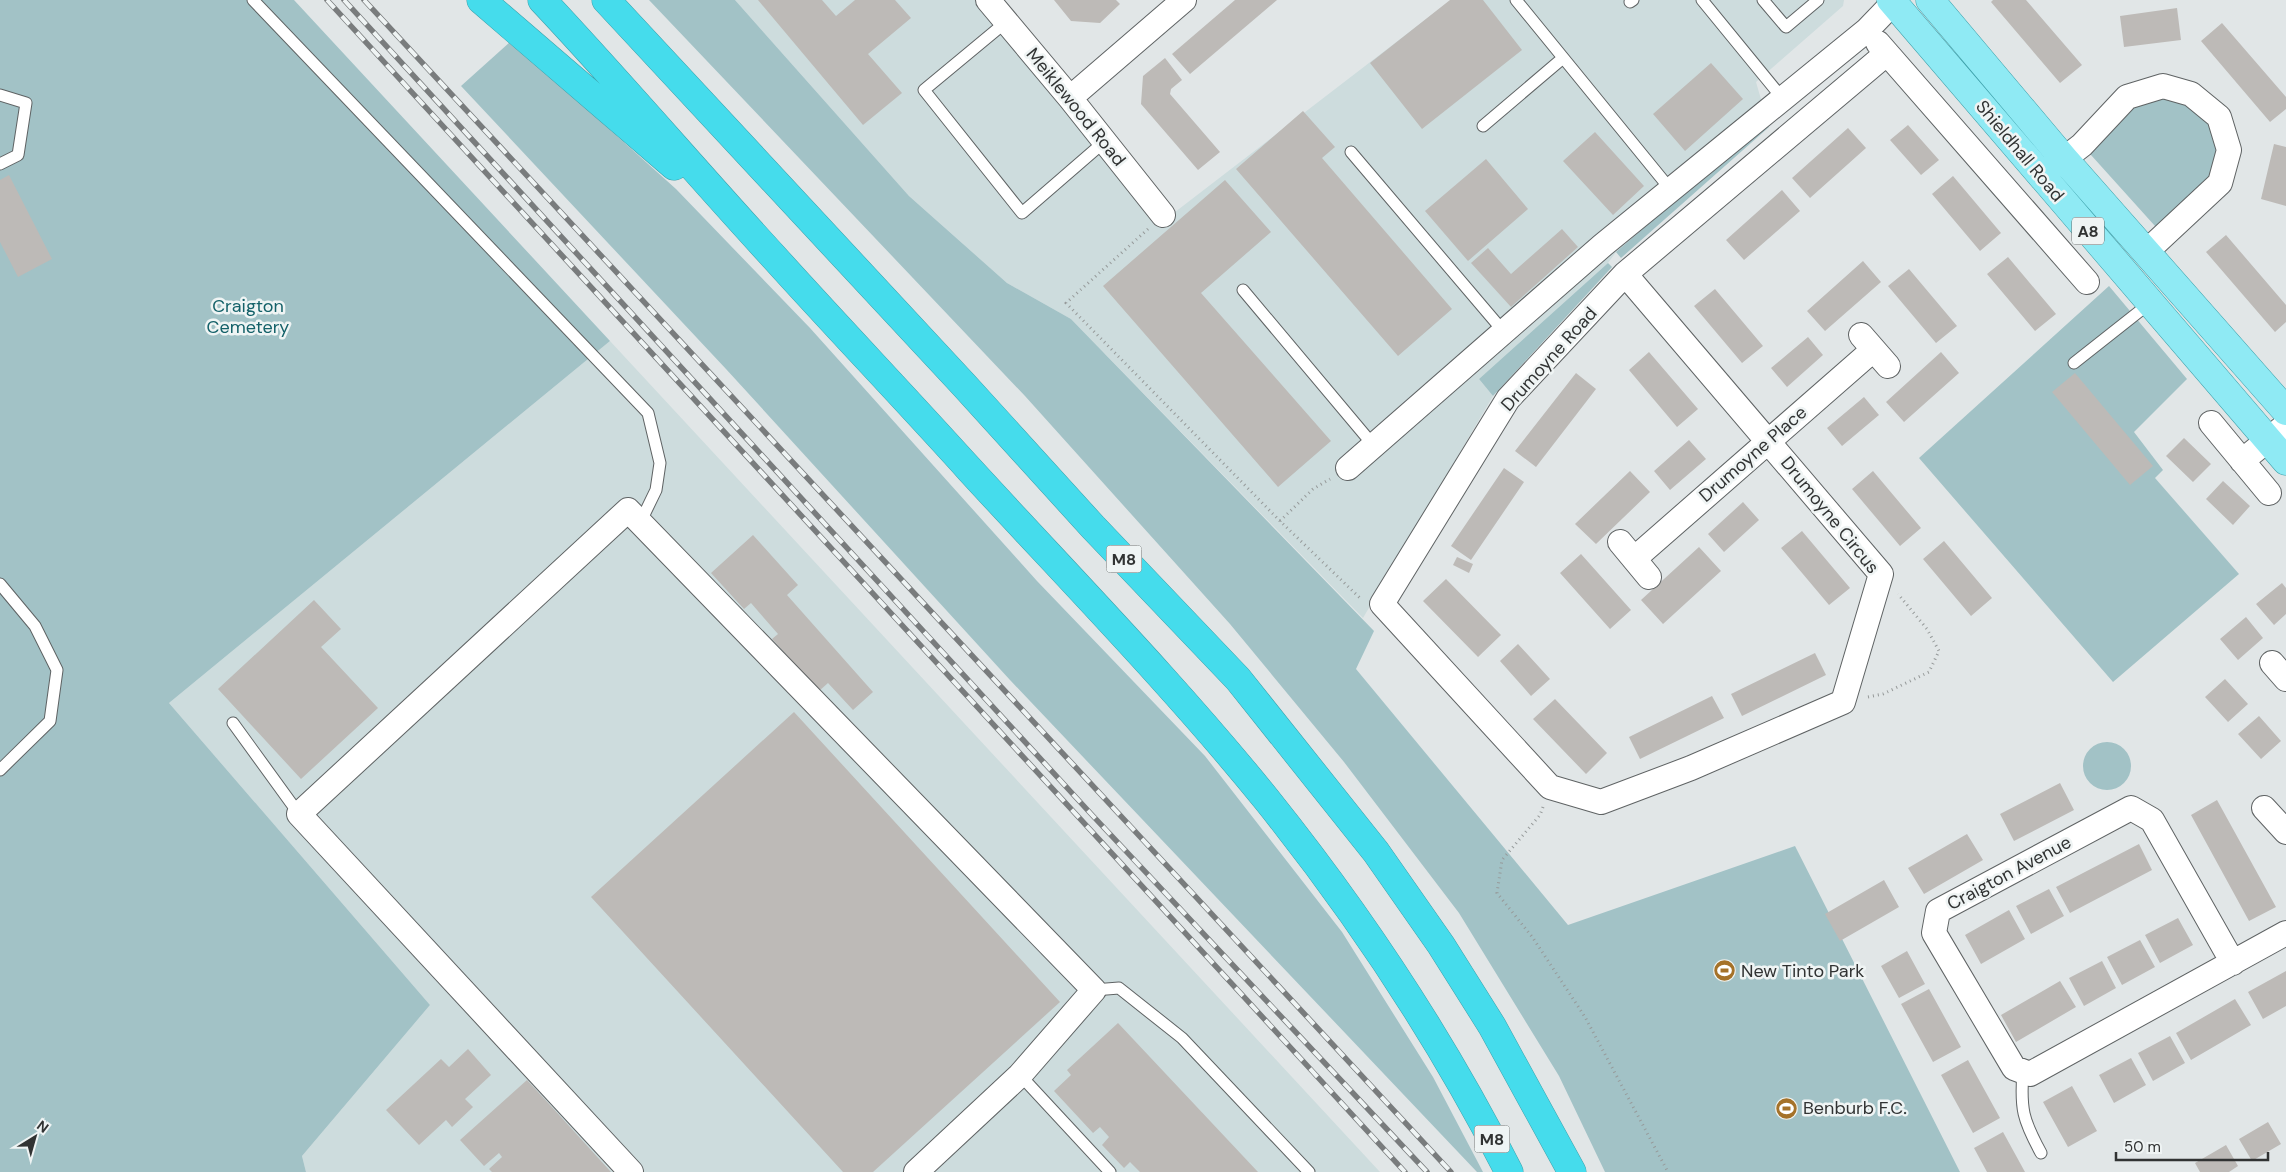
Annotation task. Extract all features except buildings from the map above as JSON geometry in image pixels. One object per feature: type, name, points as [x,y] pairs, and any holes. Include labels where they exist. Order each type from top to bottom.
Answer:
[{"type":"highway","points":[[481,0],[620,118],[771,254]]},
{"type":"highway","name":"M8","points":[[542,0],[634,99],[771,254],[1091,600],[1194,714],[1267,801],[1336,891],[1433,1033],[1475,1105],[1509,1172]]},
{"type":"highway","name":"M8","points":[[606,0],[964,385],[1093,527],[1238,679],[1376,852],[1441,945],[1492,1026],[1572,1172]]},
{"type":"main road","name":"Shieldhall Road","points":[[1930,0],[2064,159],[2286,411]]},
{"type":"main road","name":"Shieldhall Road","points":[[1894,1],[2150,303],[2276,432],[2286,461]]},
{"type":"street","name":"Meiklewood Road","points":[[988,0],[1070,98],[1163,216]]},
{"type":"street","points":[[1070,98],[1184,0]]},
{"type":"street","points":[[1348,468],[1670,190],[1867,30],[1894,1]]},
{"type":"street","name":"Shieldhall Road","points":[[1867,30],[2087,282]]},
{"type":"street","name":"Drumoyne Road","points":[[1382,604],[1508,399],[1625,274],[1886,54]]},
{"type":"street","points":[[2064,159],[2082,145],[2127,97],[2162,86],[2191,94],[2219,117],[2230,150],[2220,183],[2146,252]]},
{"type":"street","name":"Drumoyne Circus","points":[[1625,274],[1769,440],[1881,574],[1843,702]]},
{"type":"street","name":"Drumoyne Place","points":[[1634,559],[1874,350]]},
{"type":"street","points":[[2211,423],[2269,493]]},
{"type":"street","points":[[2242,461],[2276,432]]},
{"type":"street","points":[[632,1172],[299,814],[628,510],[1094,990],[1020,1075],[916,1172]]},
{"type":"street","points":[[1382,604],[1550,787],[1601,802],[1691,768],[1843,702]]},
{"type":"street","name":"Craigton Avenue","points":[[2023,1071],[2014,1068],[1934,933],[1938,911],[2131,808],[2152,820],[2233,963]]},
{"type":"street","points":[[2023,1071],[2030,1074],[2286,932]]},
{"type":"lane","points":[[253,0],[648,413],[660,463],[656,490],[640,523]]},
{"type":"lane","points":[[1516,0],[1670,190]]},
{"type":"lane","points":[[1702,0],[1783,99]]},
{"type":"lane","points":[[1763,0],[1786,27],[1818,0]]},
{"type":"lane","points":[[1006,22],[924,90],[1022,213],[1104,142]]},
{"type":"lane","points":[[1483,126],[1563,58]]},
{"type":"lane","points":[[0,95],[26,103],[18,155],[0,164]]},
{"type":"lane","points":[[1351,152],[1504,332]]},
{"type":"lane","points":[[1243,290],[1374,446]]},
{"type":"lane","points":[[2074,363],[2150,303]]},
{"type":"lane","points":[[0,584],[35,626],[56,670],[50,721],[0,770]]},
{"type":"lane","points":[[233,723],[299,814]]},
{"type":"lane","points":[[1094,990],[1119,988],[1182,1038],[1309,1172]]},
{"type":"lane","points":[[2023,1071],[2021,1102],[2028,1129],[2042,1153]]},
{"type":"lane","points":[[1020,1075],[1110,1172]]},
{"type":"path","points":[[1163,216],[1066,303],[1280,521],[1365,604],[1382,604]]},
{"type":"path","points":[[1280,521],[1313,489],[1348,468]]},
{"type":"path","points":[[1843,702],[1884,694],[1929,672],[1939,651],[1927,629],[1881,574]]},
{"type":"path","points":[[1550,787],[1540,815],[1502,860],[1497,893],[1533,938],[1585,1017],[1668,1172]]},
{"type":"shaded area","points":[[735,0],[976,0],[1166,219],[1451,0],[1844,0],[1843,6],[1756,82],[1769,127],[1765,123],[1616,252],[1608,263],[1479,379],[1493,396],[1363,618],[1071,319],[1007,283],[909,196]]},
{"type":"shaded area","points":[[610,341],[1380,1172],[306,1172],[302,1156],[430,1005],[169,703]]},
{"type":"green space","name":"Craigton Cemetery","points":[[0,0],[294,0],[610,341],[169,703],[430,1005],[302,1156],[306,1172],[0,1172]]},
{"type":"green space","points":[[649,0],[735,0],[909,196],[1007,283],[1071,319],[1374,631],[1356,669],[1568,925],[1795,846],[1960,1172],[1605,1172],[1559,1076],[1459,913],[1344,762],[1230,624],[1025,396]]},
{"type":"green space","points":[[511,41],[676,189],[810,328],[1037,581],[1205,756],[1342,932],[1433,1077],[1483,1172],[1477,1172],[1010,680],[726,369],[461,86]]},
{"type":"green space","points":[[2163,86],[2219,117],[2220,183],[2164,236],[2082,145]]},
{"type":"green space","points":[[1765,123],[1769,127],[1621,258],[1616,252]]},
{"type":"green space","points":[[1608,263],[1612,267],[1493,396],[1479,379]]},
{"type":"green space","points":[[2109,286],[2187,379],[2134,432],[2163,470],[2155,478],[2239,574],[2113,682],[1919,458]]},
{"type":"green space","points":[[2102,742],[2112,742],[2124,749],[2131,761],[2131,771],[2124,783],[2112,790],[2102,790],[2094,786],[2087,779],[2083,771],[2083,761],[2087,753],[2094,746]]},
{"type":"railway","points":[[327,0],[1405,1172]]},
{"type":"railway","points":[[344,0],[1093,816],[1427,1172]]},
{"type":"railway","points":[[364,0],[1451,1172]]},
{"type":"place","name":"New Tinto Park","points":[[1725,971]]},
{"type":"place","name":"Benburb F.C.","points":[[1787,1108]]}]
